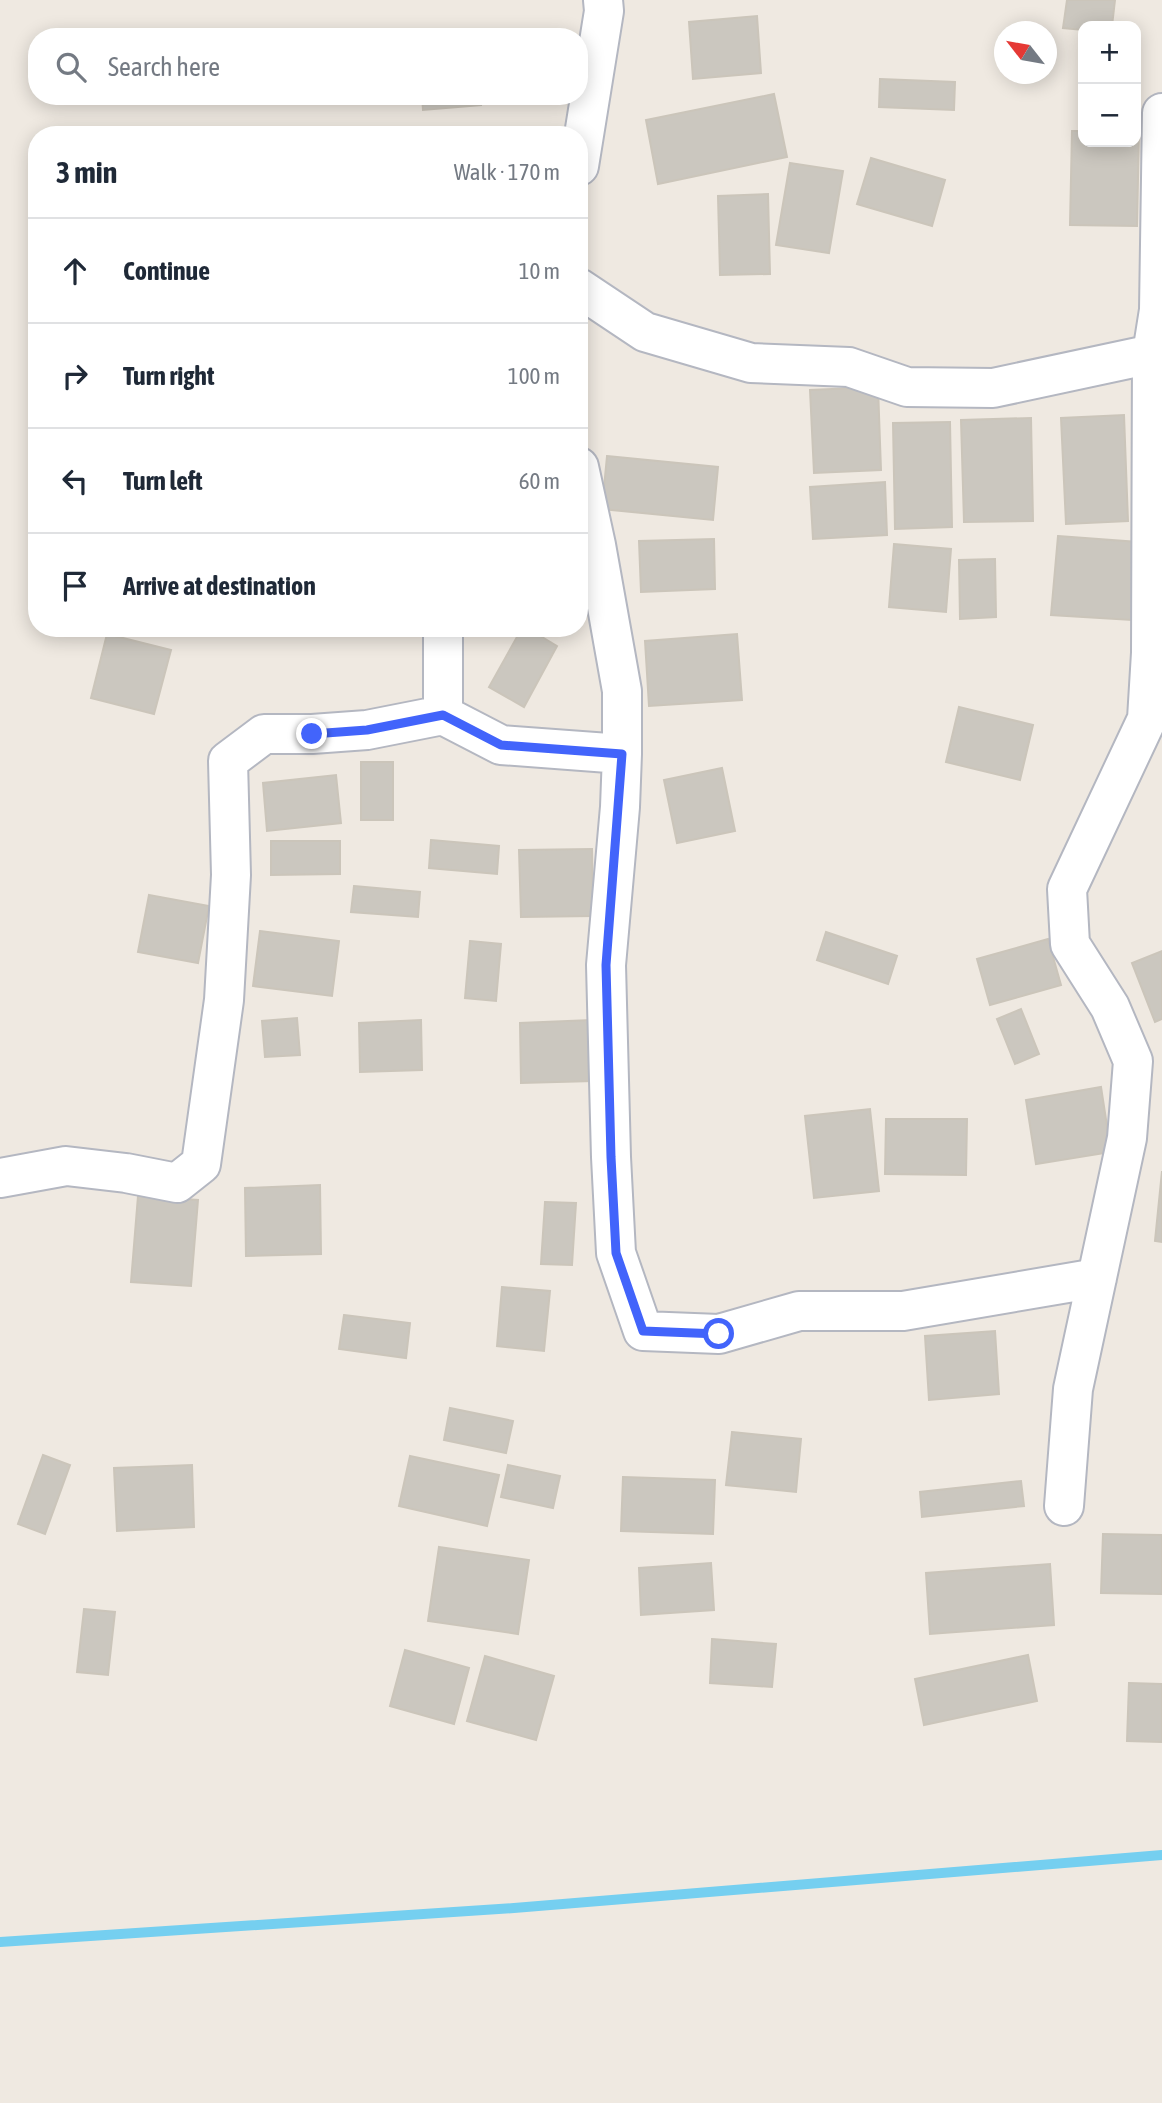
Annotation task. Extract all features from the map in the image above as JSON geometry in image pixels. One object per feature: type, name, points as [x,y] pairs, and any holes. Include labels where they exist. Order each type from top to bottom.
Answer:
[{"type":"street","points":[[585,126],[604,11],[603,0]]},
{"type":"street","points":[[1064,1506],[1073,1389],[1127,1138],[1133,1061],[1110,1007],[1070,944],[1067,889],[1147,719],[1151,653],[1162,113]]},
{"type":"street","points":[[588,294],[645,332],[751,363],[849,367],[907,387],[993,388],[1157,351]]},
{"type":"street","points":[[588,508],[622,691],[622,754],[606,965],[616,1253],[643,1331],[719,1334],[799,1311],[903,1311],[1097,1278]]},
{"type":"street","points":[[443,637],[443,715]]},
{"type":"street","points":[[0,1178],[66,1166],[126,1173],[177,1183],[201,1164],[224,1000],[231,875],[228,761],[264,734],[367,730],[443,715],[501,745],[622,754]]},
{"type":"building","points":[[1067,0],[1115,0],[1113,21],[1078,21],[1078,30],[1063,28]]},
{"type":"building","points":[[757,16],[761,73],[693,79],[689,22]]},
{"type":"building","points":[[880,79],[955,82],[954,110],[879,107]]},
{"type":"building","points":[[774,94],[787,157],[658,184],[646,120]]},
{"type":"building","points":[[423,105],[481,105],[423,110]]},
{"type":"building","points":[[1072,131],[1078,131],[1078,147],[1139,147],[1137,226],[1070,225]]},
{"type":"building","points":[[871,158],[945,180],[932,226],[857,204]]},
{"type":"building","points":[[790,163],[843,171],[829,253],[776,245]]},
{"type":"building","points":[[768,194],[770,274],[720,275],[718,196]]},
{"type":"building","points":[[878,387],[881,470],[814,473],[810,390]]},
{"type":"building","points":[[1124,415],[1128,521],[1066,524],[1061,418]]},
{"type":"building","points":[[1031,418],[1033,521],[964,522],[961,420]]},
{"type":"building","points":[[950,422],[952,527],[895,529],[893,423]]},
{"type":"building","points":[[607,456],[718,467],[713,520],[602,509]]},
{"type":"building","points":[[885,482],[887,535],[813,539],[810,487]]},
{"type":"building","points":[[1058,536],[1138,542],[1132,620],[1051,615]]},
{"type":"building","points":[[714,539],[715,589],[641,592],[639,541]]},
{"type":"building","points":[[894,544],[951,549],[946,612],[889,607]]},
{"type":"building","points":[[995,559],[996,617],[960,619],[959,560]]},
{"type":"building","points":[[737,634],[742,700],[649,706],[645,641]]},
{"type":"building","points":[[106,637],[119,637],[171,650],[154,714],[91,698]]},
{"type":"building","points":[[517,637],[542,637],[557,646],[524,707],[489,687]]},
{"type":"building","points":[[959,707],[1033,725],[1020,780],[946,762]]},
{"type":"building","points":[[361,762],[393,762],[393,820],[361,820]]},
{"type":"building","points":[[722,768],[735,831],[677,843],[664,780]]},
{"type":"building","points":[[336,775],[341,823],[267,831],[263,783]]},
{"type":"building","points":[[431,840],[499,846],[497,874],[429,868]]},
{"type":"building","points":[[271,841],[340,841],[340,874],[271,875]]},
{"type":"building","points":[[592,849],[593,916],[521,917],[519,850]]},
{"type":"building","points":[[354,886],[420,892],[418,917],[351,912]]},
{"type":"building","points":[[149,895],[209,906],[198,963],[138,952]]},
{"type":"building","points":[[260,931],[339,941],[332,996],[253,986]]},
{"type":"building","points":[[826,932],[897,956],[888,984],[817,960]]},
{"type":"building","points":[[1048,939],[1061,985],[990,1005],[977,959]]},
{"type":"building","points":[[470,941],[501,944],[496,1001],[465,998]]},
{"type":"building","points":[[1162,951],[1162,1019],[1155,1022],[1132,963]]},
{"type":"building","points":[[1021,1009],[1039,1054],[1015,1064],[997,1019]]},
{"type":"building","points":[[297,1018],[300,1055],[265,1057],[262,1021]]},
{"type":"building","points":[[421,1020],[422,1070],[360,1072],[359,1023]]},
{"type":"building","points":[[591,1020],[593,1081],[521,1083],[520,1023]]},
{"type":"building","points":[[1101,1087],[1111,1152],[1036,1164],[1026,1100]]},
{"type":"building","points":[[870,1109],[879,1191],[814,1198],[805,1116]]},
{"type":"building","points":[[886,1119],[967,1119],[966,1175],[885,1174]]},
{"type":"building","points":[[1162,1171],[1162,1242],[1155,1241]]},
{"type":"building","points":[[320,1185],[321,1254],[246,1256],[245,1188]]},
{"type":"building","points":[[138,1196],[198,1200],[191,1286],[131,1282]]},
{"type":"building","points":[[545,1202],[576,1203],[572,1265],[541,1264]]},
{"type":"building","points":[[502,1287],[550,1291],[544,1351],[497,1346]]},
{"type":"building","points":[[344,1315],[410,1323],[406,1358],[339,1349]]},
{"type":"building","points":[[995,1331],[999,1394],[929,1400],[925,1336]]},
{"type":"building","points":[[450,1408],[513,1421],[506,1453],[444,1440]]},
{"type":"building","points":[[732,1432],[801,1439],[796,1492],[726,1485]]},
{"type":"building","points":[[43,1455],[70,1465],[45,1534],[18,1524]]},
{"type":"building","points":[[410,1456],[499,1475],[487,1526],[399,1506]]},
{"type":"building","points":[[192,1465],[194,1527],[117,1531],[114,1468]]},
{"type":"building","points":[[508,1465],[560,1476],[553,1508],[501,1497]]},
{"type":"building","points":[[623,1477],[715,1480],[713,1534],[621,1531]]},
{"type":"building","points":[[1021,1481],[1024,1506],[922,1517],[920,1492]]},
{"type":"building","points":[[1103,1534],[1162,1535],[1162,1594],[1101,1593]]},
{"type":"building","points":[[439,1547],[529,1560],[518,1634],[428,1621]]},
{"type":"building","points":[[711,1563],[714,1610],[641,1615],[639,1568]]},
{"type":"building","points":[[1050,1564],[1054,1625],[930,1634],[926,1573]]},
{"type":"building","points":[[84,1609],[115,1612],[108,1675],[77,1672]]},
{"type":"building","points":[[712,1639],[776,1644],[772,1687],[710,1683]]},
{"type":"building","points":[[405,1650],[469,1668],[454,1724],[390,1706]]},
{"type":"building","points":[[1028,1655],[1037,1701],[924,1725],[915,1679]]},
{"type":"building","points":[[485,1656],[554,1676],[536,1740],[467,1721]]},
{"type":"building","points":[[1129,1683],[1162,1684],[1162,1742],[1127,1741]]},
{"type":"waterway","points":[[0,1942],[514,1908],[1162,1855]]},
{"type":"route","points":[[312,734],[367,730],[443,715],[501,745],[622,754],[606,965],[616,1253],[643,1331],[719,1334]]}]
